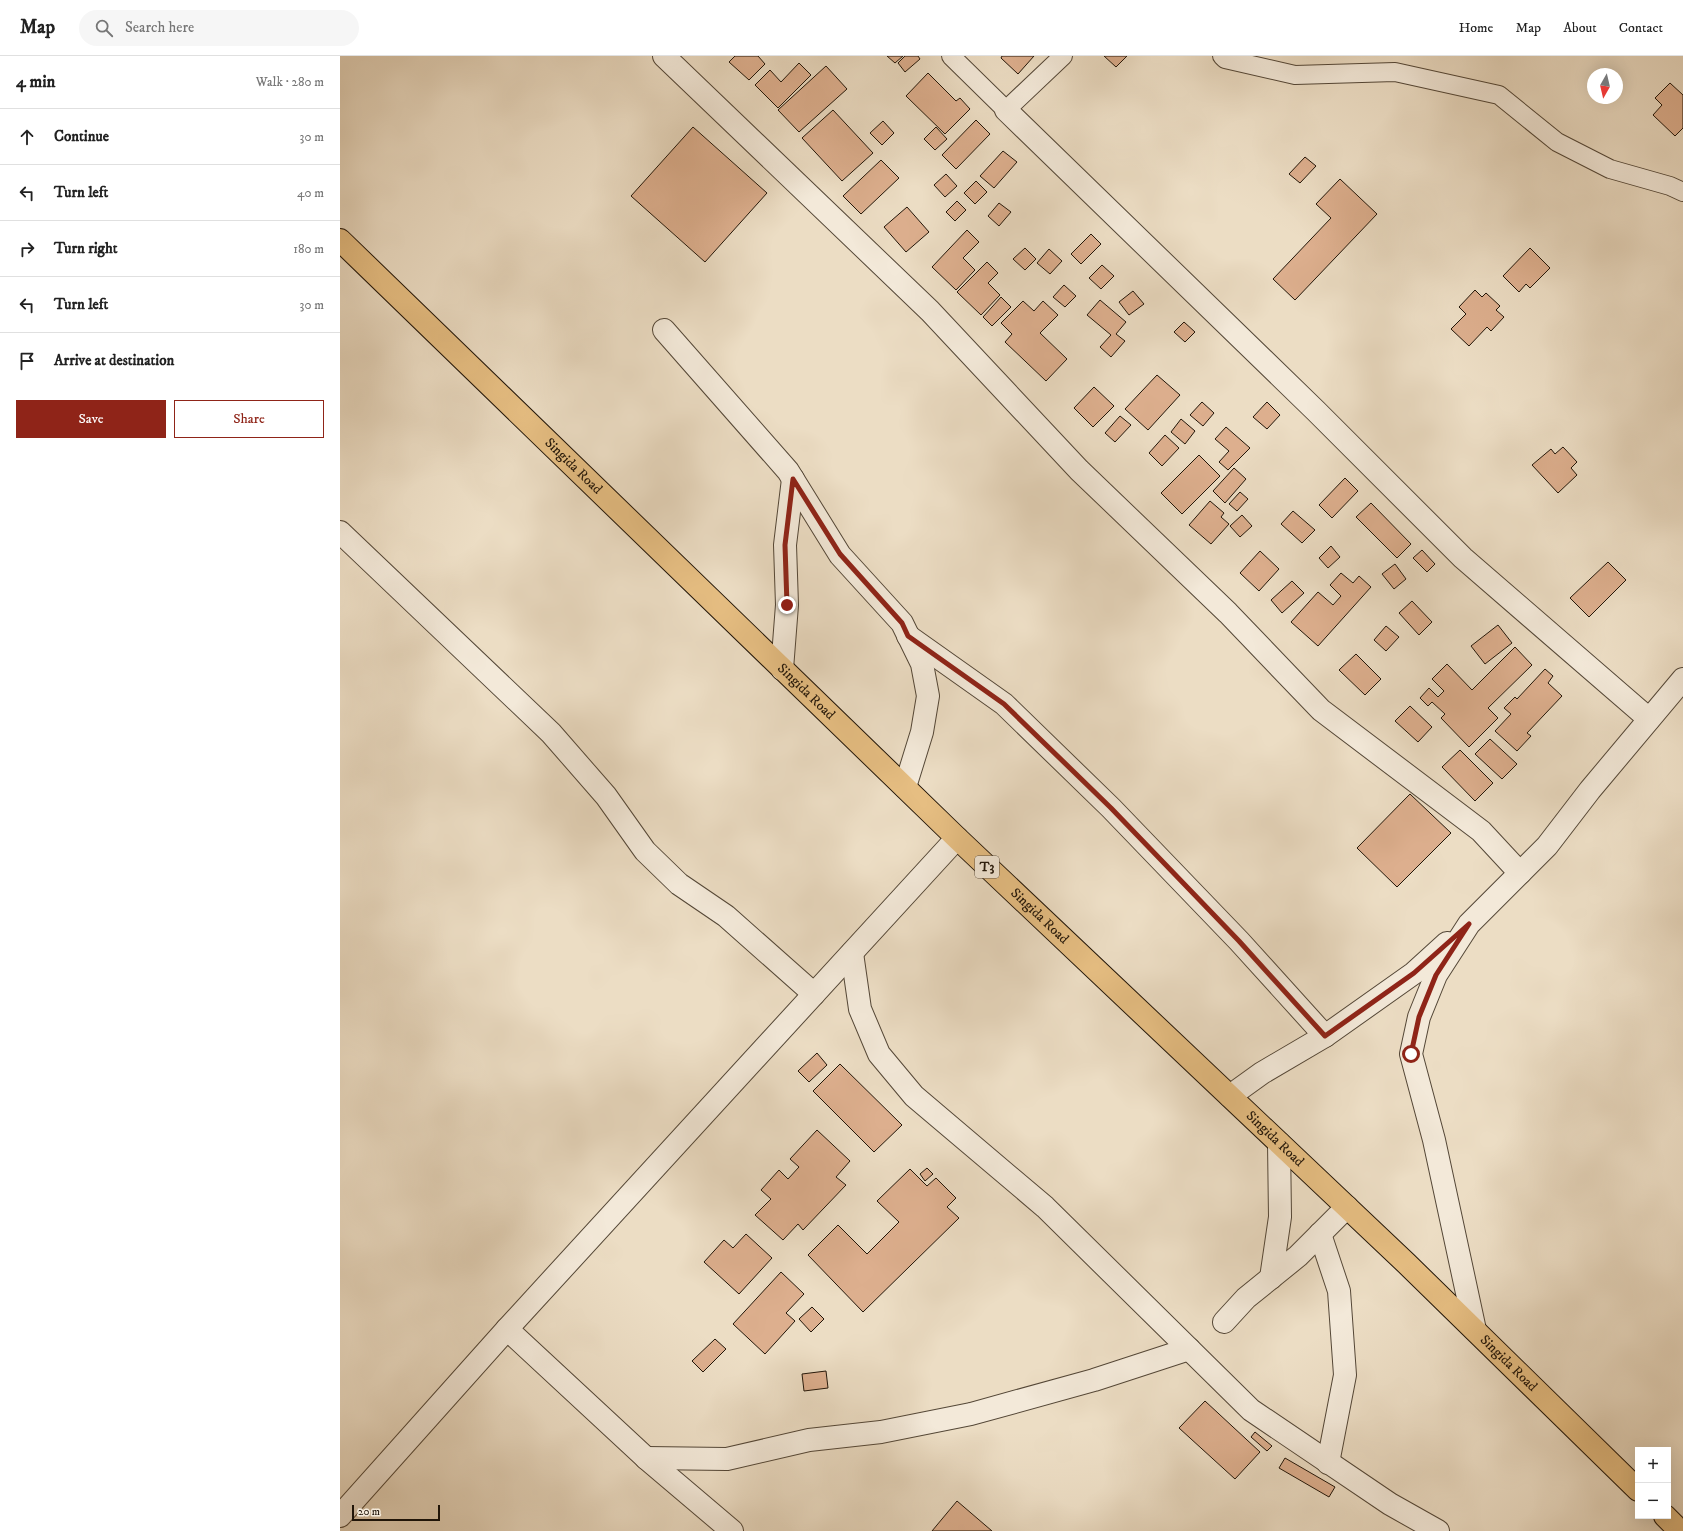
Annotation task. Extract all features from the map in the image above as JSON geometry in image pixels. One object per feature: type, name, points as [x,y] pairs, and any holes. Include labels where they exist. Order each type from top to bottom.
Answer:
[{"type":"highway","name":"Singida Road","points":[[340,240],[904,787],[1347,1207],[1635,1487]]},
{"type":"highway","points":[[1668,1519],[1680,1531]]},
{"type":"street","points":[[664,56],[930,311],[1079,470],[1228,613],[1321,710],[1481,831],[1520,873]]},
{"type":"street","points":[[1006,110],[1316,411],[1463,558],[1649,719]]},
{"type":"street","points":[[664,330],[788,471],[840,554],[902,623],[922,664],[928,696],[922,732],[904,787]]},
{"type":"street","points":[[782,669],[787,605],[785,545],[793,479]]},
{"type":"street","points":[[340,532],[551,733],[606,796],[645,851],[679,884],[726,916],[814,994]]},
{"type":"street","points":[[908,636],[1004,704],[1111,808],[1197,896],[1325,1036]]},
{"type":"street","points":[[1230,1096],[1262,1073],[1325,1036],[1414,973],[1469,924],[1546,846],[1590,790],[1683,679]]},
{"type":"street","points":[[340,1516],[507,1328],[957,838]]},
{"type":"street","points":[[1469,924],[1436,975],[1419,1017],[1411,1054],[1434,1140],[1475,1330]]},
{"type":"street","points":[[852,953],[860,1009],[879,1054],[914,1096],[1046,1207],[1252,1410],[1390,1504],[1438,1531]]},
{"type":"street","points":[[1271,1278],[1280,1217],[1279,1143]]},
{"type":"street","points":[[1224,1322],[1246,1298],[1298,1256],[1347,1207]]},
{"type":"street","points":[[1320,1234],[1339,1290],[1345,1375],[1328,1463]]},
{"type":"street","points":[[507,1328],[646,1458],[732,1531]]},
{"type":"street","points":[[646,1458],[727,1459],[809,1440],[881,1432],[972,1414],[1094,1380],[1189,1349]]},
{"type":"lane","points":[[951,56],[1006,110],[1064,56]]},
{"type":"lane","points":[[1222,56],[1225,59],[1295,75],[1395,72],[1500,95],[1557,142],[1610,169],[1670,186],[1683,192]]},
{"type":"building","points":[[735,56],[758,56],[765,64],[749,80],[729,62]]},
{"type":"building","points":[[887,56],[903,56],[895,63]]},
{"type":"building","points":[[905,56],[918,56],[920,59],[905,72],[898,63]]},
{"type":"building","points":[[1002,56],[1034,56],[1018,74],[1001,58]]},
{"type":"building","points":[[1104,56],[1127,56],[1116,67]]},
{"type":"building","points":[[799,63],[811,75],[778,108],[755,85],[770,70],[781,82]]},
{"type":"building","points":[[826,66],[847,89],[799,132],[778,110]]},
{"type":"building","points":[[928,73],[956,101],[960,98],[970,109],[945,134],[906,96]]},
{"type":"building","points":[[1670,83],[1683,95],[1683,128],[1675,136],[1653,115],[1662,105],[1655,98]]},
{"type":"building","points":[[833,110],[873,153],[842,181],[802,138]]},
{"type":"building","points":[[976,120],[990,134],[956,169],[942,155]]},
{"type":"building","points":[[883,121],[894,133],[882,145],[870,133]]},
{"type":"building","points":[[693,127],[767,193],[705,262],[631,196]]},
{"type":"building","points":[[936,127],[947,139],[935,150],[924,139]]},
{"type":"building","points":[[1003,151],[1017,162],[994,188],[980,176]]},
{"type":"building","points":[[1305,157],[1316,166],[1300,183],[1289,174]]},
{"type":"building","points":[[881,160],[899,178],[861,214],[843,196]]},
{"type":"building","points":[[946,174],[957,186],[945,197],[934,185]]},
{"type":"building","points":[[1340,179],[1377,214],[1295,300],[1273,279],[1331,218],[1316,204]]},
{"type":"building","points":[[976,181],[987,192],[975,204],[964,193]]},
{"type":"building","points":[[957,201],[966,210],[955,221],[946,212]]},
{"type":"building","points":[[999,203],[1011,212],[999,226],[988,216]]},
{"type":"building","points":[[907,207],[929,232],[906,252],[884,227]]},
{"type":"building","points":[[967,230],[979,242],[963,258],[975,270],[956,290],[932,267]]},
{"type":"building","points":[[1091,234],[1101,244],[1081,264],[1071,254]]},
{"type":"building","points":[[1025,248],[1036,259],[1025,270],[1013,259]]},
{"type":"building","points":[[1530,248],[1550,268],[1530,288],[1526,284],[1519,292],[1503,276]]},
{"type":"building","points":[[1049,249],[1062,261],[1050,274],[1037,263]]},
{"type":"building","points":[[987,262],[998,273],[988,283],[1000,295],[981,315],[957,292]]},
{"type":"building","points":[[1102,265],[1114,276],[1101,289],[1089,278]]},
{"type":"building","points":[[1064,285],[1076,296],[1065,307],[1053,297]]},
{"type":"building","points":[[1475,290],[1482,297],[1486,293],[1500,306],[1496,310],[1504,317],[1491,331],[1487,327],[1469,346],[1451,329],[1466,314],[1459,307]]},
{"type":"building","points":[[1133,291],[1144,304],[1129,315],[1119,302]]},
{"type":"building","points":[[1001,297],[1011,307],[992,326],[983,317]]},
{"type":"building","points":[[1100,300],[1126,322],[1116,334],[1125,341],[1111,357],[1100,347],[1111,335],[1087,315]]},
{"type":"building","points":[[1023,301],[1034,311],[1043,301],[1058,315],[1040,333],[1067,359],[1046,381],[1005,342],[1012,334],[1001,323]]},
{"type":"building","points":[[1184,322],[1195,332],[1185,342],[1174,332]]},
{"type":"building","points":[[1157,375],[1180,395],[1148,430],[1125,409]]},
{"type":"building","points":[[1094,387],[1114,406],[1093,427],[1074,408]]},
{"type":"building","points":[[1202,402],[1214,413],[1203,426],[1190,415]]},
{"type":"building","points":[[1267,402],[1280,415],[1267,429],[1253,417]]},
{"type":"building","points":[[1120,416],[1131,425],[1115,442],[1105,433]]},
{"type":"building","points":[[1181,419],[1195,431],[1185,444],[1171,432]]},
{"type":"building","points":[[1226,427],[1250,448],[1228,470],[1219,462],[1229,451],[1215,439]]},
{"type":"building","points":[[1165,435],[1179,448],[1162,466],[1149,453]]},
{"type":"building","points":[[1563,447],[1577,462],[1571,468],[1577,475],[1558,493],[1532,465],[1551,449],[1555,454]]},
{"type":"building","points":[[1199,455],[1220,476],[1182,514],[1161,493]]},
{"type":"building","points":[[1234,468],[1246,479],[1225,503],[1213,491]]},
{"type":"building","points":[[1345,478],[1358,491],[1332,518],[1319,505]]},
{"type":"building","points":[[1240,492],[1248,499],[1237,511],[1229,504]]},
{"type":"building","points":[[1210,501],[1224,513],[1221,517],[1229,524],[1211,544],[1189,525]]},
{"type":"building","points":[[1371,503],[1411,544],[1397,558],[1356,517]]},
{"type":"building","points":[[1293,511],[1315,530],[1302,543],[1281,524]]},
{"type":"building","points":[[1242,515],[1252,526],[1240,537],[1230,526]]},
{"type":"building","points":[[1331,546],[1340,557],[1328,568],[1319,558]]},
{"type":"building","points":[[1422,550],[1435,564],[1427,572],[1413,558]]},
{"type":"building","points":[[1260,551],[1279,569],[1259,591],[1240,573]]},
{"type":"building","points":[[1608,562],[1626,580],[1589,617],[1570,598]]},
{"type":"building","points":[[1395,564],[1406,579],[1394,589],[1382,574]]},
{"type":"building","points":[[1341,573],[1353,583],[1359,576],[1371,587],[1318,646],[1291,622],[1318,592],[1333,605],[1341,596],[1330,585]]},
{"type":"building","points":[[1292,581],[1304,593],[1282,613],[1271,600]]},
{"type":"building","points":[[1412,601],[1432,622],[1419,635],[1399,613]]},
{"type":"building","points":[[1498,625],[1512,643],[1485,664],[1471,646]]},
{"type":"building","points":[[1386,626],[1399,637],[1386,651],[1374,640]]},
{"type":"building","points":[[1515,647],[1532,665],[1488,708],[1498,718],[1469,747],[1441,718],[1445,714],[1432,702],[1428,706],[1420,698],[1429,688],[1438,697],[1444,691],[1432,679],[1447,664],[1472,690]]},
{"type":"building","points":[[1356,654],[1381,679],[1365,695],[1339,670]]},
{"type":"building","points":[[1545,669],[1553,676],[1548,683],[1562,696],[1527,733],[1531,736],[1517,751],[1495,731],[1511,714],[1504,708],[1515,697],[1517,699]]},
{"type":"building","points":[[1410,706],[1432,727],[1418,742],[1395,721]]},
{"type":"building","points":[[1490,739],[1517,764],[1502,779],[1475,754]]},
{"type":"building","points":[[1460,750],[1493,783],[1475,801],[1442,767]]},
{"type":"building","points":[[1410,794],[1451,833],[1397,887],[1357,848]]},
{"type":"building","points":[[817,1053],[827,1065],[809,1082],[798,1071]]},
{"type":"building","points":[[840,1064],[902,1125],[874,1152],[813,1091]]},
{"type":"building","points":[[817,1130],[850,1161],[836,1177],[846,1185],[803,1230],[798,1224],[783,1240],[755,1215],[771,1199],[761,1190],[779,1170],[788,1179],[799,1167],[790,1159]]},
{"type":"building","points":[[927,1168],[933,1174],[925,1181],[920,1174]]},
{"type":"building","points":[[910,1169],[927,1186],[936,1178],[956,1198],[947,1207],[959,1218],[863,1312],[808,1255],[838,1225],[867,1254],[899,1222],[877,1201]]},
{"type":"building","points":[[746,1234],[772,1258],[739,1294],[704,1262],[724,1240],[733,1248]]},
{"type":"building","points":[[781,1272],[804,1294],[786,1313],[795,1321],[765,1354],[733,1324]]},
{"type":"building","points":[[812,1307],[824,1319],[811,1332],[799,1319]]},
{"type":"building","points":[[715,1339],[726,1349],[703,1372],[692,1361]]},
{"type":"building","points":[[826,1371],[828,1388],[804,1391],[802,1374]]},
{"type":"building","points":[[1205,1401],[1260,1452],[1235,1479],[1179,1428]]},
{"type":"building","points":[[1255,1432],[1272,1446],[1267,1451],[1251,1437]]},
{"type":"building","points":[[1285,1458],[1335,1487],[1329,1497],[1279,1468]]},
{"type":"building","points":[[957,1501],[992,1531],[932,1531]]},
{"type":"route","points":[[787,605],[785,545],[793,479],[840,554],[902,623],[908,636],[963,677],[1004,704],[1111,808],[1239,941],[1325,1036],[1414,973],[1469,924],[1436,975],[1419,1017],[1411,1054]]}]
